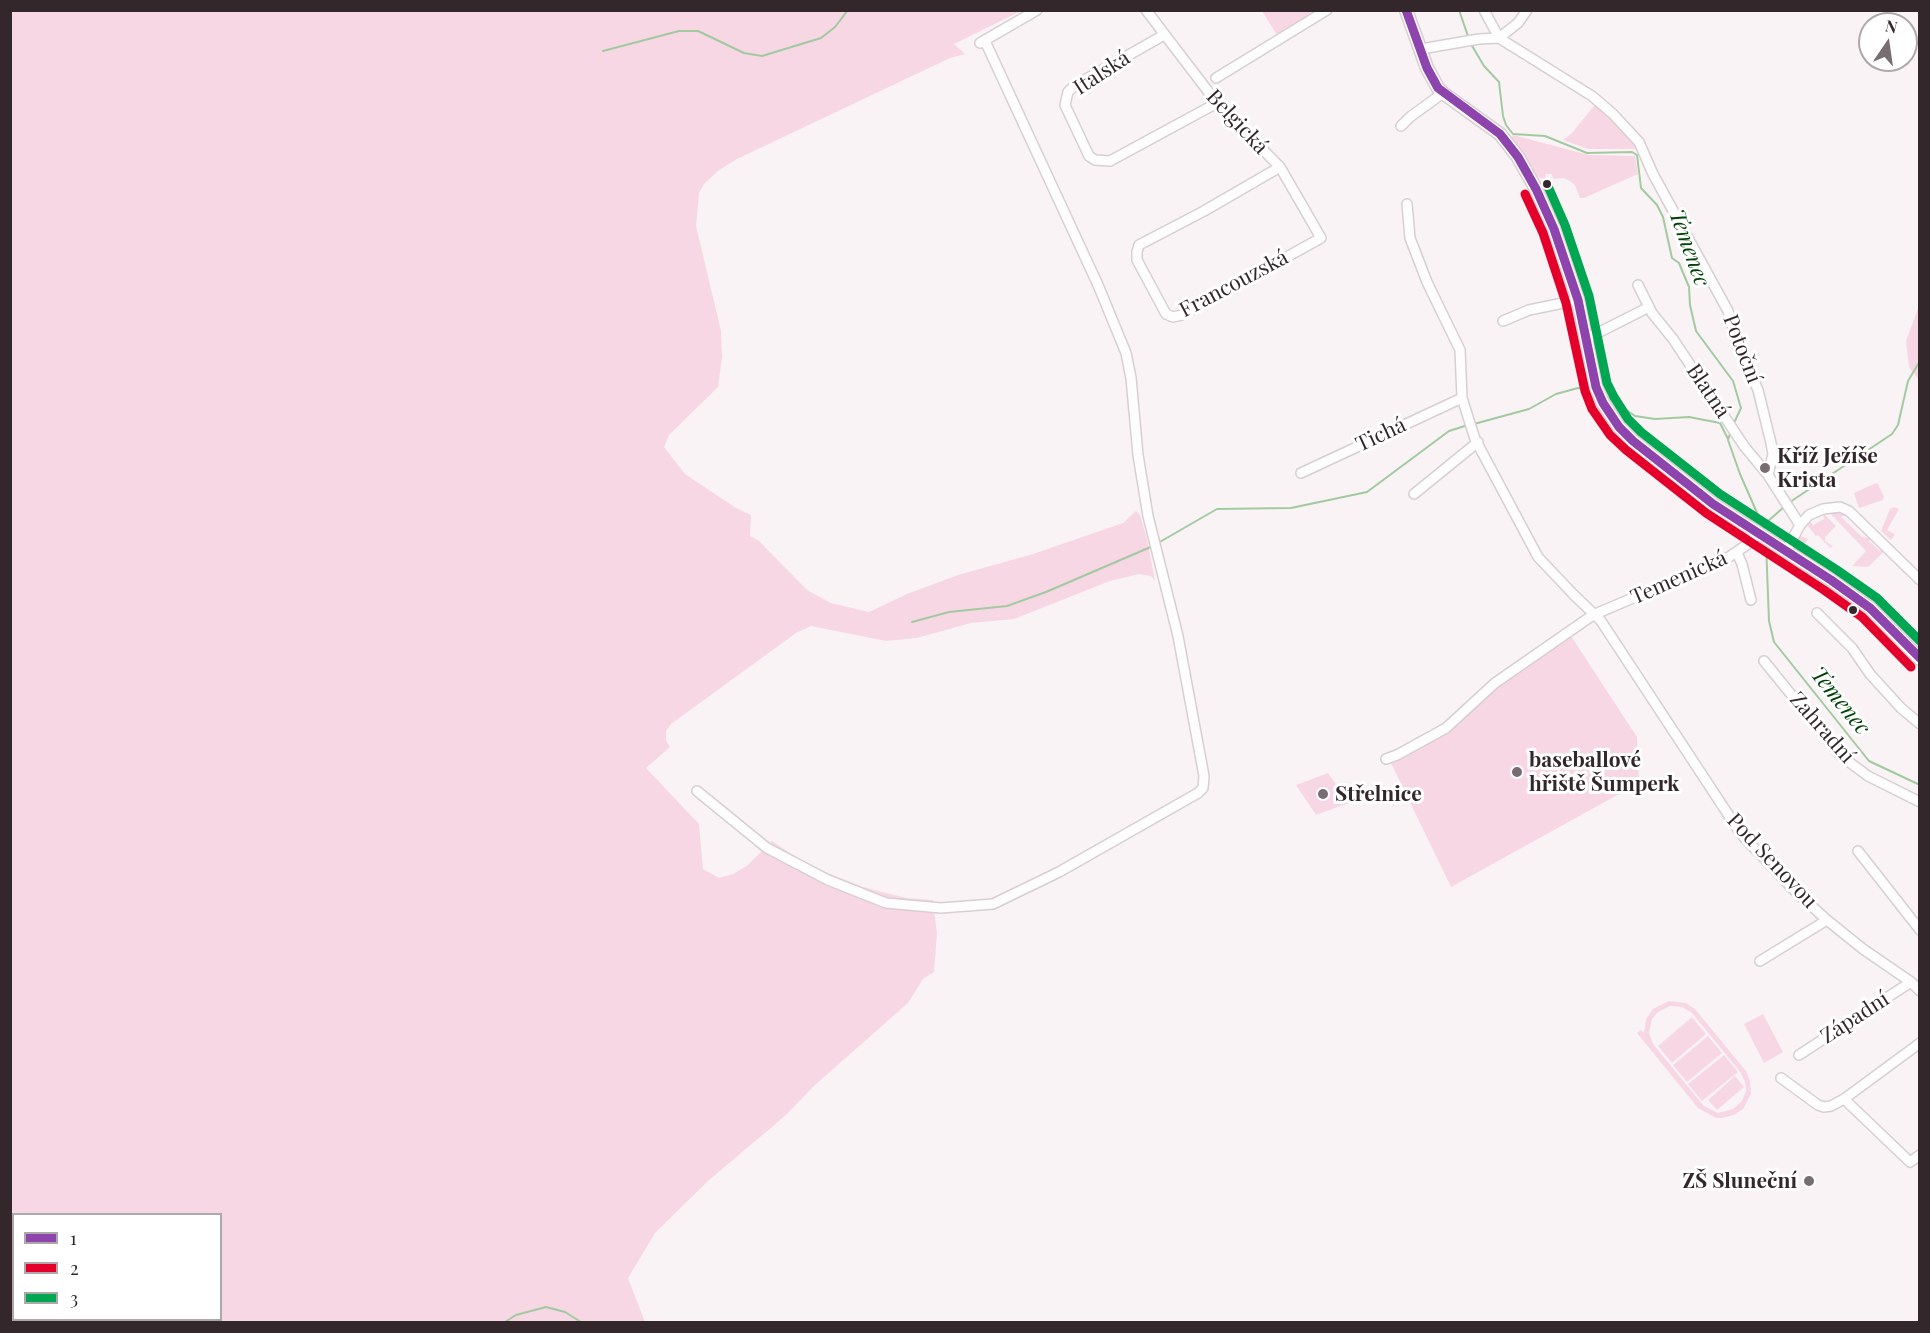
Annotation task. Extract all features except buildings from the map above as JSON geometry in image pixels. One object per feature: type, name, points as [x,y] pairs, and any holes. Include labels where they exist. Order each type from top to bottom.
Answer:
[{"type":"street","points":[[697,791],[767,848],[828,880],[886,903],[941,908],[993,904],[1059,872],[1203,788],[1204,776],[1178,636],[1148,516],[1126,353],[1098,285],[983,42],[1037,10]]},
{"type":"street","name":"Belgická","points":[[1146,10],[1217,103],[1280,167],[1321,238]]},
{"type":"street","points":[[1216,78],[1327,10]]},
{"type":"street","name":"Temenická","points":[[1406,10],[1432,79],[1443,93],[1491,126],[1518,157],[1554,229],[1578,300],[1596,387],[1603,403],[1619,427],[1633,441],[1704,497],[1870,608],[1920,659]]},
{"type":"street","name":"Potoční","points":[[1484,10],[1499,38],[1592,96],[1613,114],[1639,142],[1653,174],[1728,310],[1737,343],[1758,390],[1771,443],[1773,454],[1768,476]]},
{"type":"street","points":[[1421,49],[1469,40],[1499,38],[1518,23],[1527,10]]},
{"type":"street","name":"Italská","points":[[1164,35],[1074,86],[1068,92],[1065,105],[1089,156],[1095,160],[1110,161],[1217,103]]},
{"type":"street","points":[[1401,126],[1443,93]]},
{"type":"street","name":"Francouzská","points":[[1280,167],[1139,245],[1137,260],[1161,307],[1166,314],[1173,317],[1182,315],[1321,238]]},
{"type":"street","name":"Pod Senovou","points":[[1407,204],[1410,238],[1426,282],[1460,350],[1462,398],[1475,439],[1538,557],[1601,621],[1741,834],[1796,892],[1827,920],[1863,950],[1920,990]]},
{"type":"street","name":"Blatná","points":[[1638,285],[1649,307],[1744,446],[1768,476]]},
{"type":"street","points":[[1503,321],[1529,310],[1578,300]]},
{"type":"street","points":[[1586,339],[1649,307]]},
{"type":"street","name":"Tichá","points":[[1301,473],[1462,398]]},
{"type":"street","points":[[1414,494],[1478,442]]},
{"type":"street","points":[[1768,476],[1800,525]]},
{"type":"street","points":[[1783,549],[1809,515],[1835,506],[1849,511],[1920,580]]},
{"type":"street","name":"Temenická","points":[[1593,615],[1737,553],[1761,534]]},
{"type":"street","points":[[1737,553],[1751,600]]},
{"type":"street","points":[[1817,613],[1851,648],[1870,674],[1893,699],[1920,724]]},
{"type":"street","points":[[1386,759],[1446,728],[1495,683],[1593,615]]},
{"type":"street","name":"Zahradní","points":[[1764,661],[1841,756],[1868,776],[1920,802]]},
{"type":"street","points":[[1858,852],[1920,930]]},
{"type":"street","points":[[1760,961],[1827,920]]},
{"type":"street","name":"Západní","points":[[1799,1055],[1911,982]]},
{"type":"street","points":[[1781,1078],[1818,1105],[1831,1106],[1920,1043]]},
{"type":"street","points":[[1844,1099],[1910,1162],[1920,1155]]},
{"type":"shaded area","points":[[1319,10],[1277,35],[1262,11]]},
{"type":"shaded area","points":[[10,11],[1021,11],[954,44],[965,54],[950,58],[737,159],[718,171],[704,184],[699,193],[696,226],[721,331],[722,357],[718,387],[669,435],[664,447],[685,474],[736,508],[751,515],[750,536],[759,541],[807,590],[831,603],[869,612],[907,594],[958,575],[1033,554],[1123,523],[1136,511],[1140,515],[1147,539],[1155,581],[1151,576],[1139,574],[1110,581],[1014,619],[971,623],[917,638],[886,641],[811,626],[796,633],[671,724],[666,731],[666,740],[670,747],[646,768],[699,824],[703,869],[719,878],[733,874],[748,865],[772,841],[808,865],[863,887],[906,898],[933,900],[937,933],[934,972],[923,979],[908,1003],[815,1085],[786,1115],[708,1181],[655,1233],[628,1278],[645,1322],[11,1322]]},
{"type":"shaded area","points":[[1597,102],[1638,145],[1634,149],[1588,149],[1563,140],[1572,133]]},
{"type":"shaded area","points":[[1513,135],[1589,155],[1635,156],[1638,174],[1580,198],[1575,185],[1570,181],[1563,178],[1554,179],[1551,174],[1546,174],[1545,178],[1539,178],[1512,137]]},
{"type":"shaded area","points":[[1919,306],[1920,380],[1909,367],[1906,341]]},
{"type":"shaded area","points":[[1876,483],[1884,497],[1883,500],[1859,508],[1854,493]]},
{"type":"shaded area","points":[[1894,507],[1899,509],[1887,530],[1895,534],[1891,540],[1881,531],[1890,509]]},
{"type":"shaded area","points":[[1828,511],[1841,511],[1847,515],[1841,517],[1862,537],[1871,538],[1869,541],[1880,551],[1882,549],[1885,551],[1868,567],[1852,566],[1866,551]]},
{"type":"shaded area","points":[[1823,513],[1836,526],[1825,537],[1825,541],[1833,546],[1830,548],[1808,526],[1809,521],[1813,525],[1824,519]]},
{"type":"shaded area","points":[[1801,536],[1808,539],[1805,544],[1826,567],[1831,564],[1836,569],[1833,572],[1796,549],[1797,539]]},
{"type":"shaded area","name":"baseballové hřiště Šumperk","points":[[1571,636],[1637,737],[1639,783],[1451,887],[1390,761]]},
{"type":"shaded area","name":"Střelnice","points":[[1328,773],[1349,803],[1316,815],[1296,785]]},
{"type":"shaded area","points":[[1669,1001],[1686,1003],[1695,1009],[1746,1071],[1751,1094],[1743,1109],[1734,1115],[1716,1118],[1698,1108],[1637,1033],[1641,1030],[1644,1033],[1646,1019],[1653,1009]],"holes":[[[1670,1006],[1682,1007],[1692,1013],[1741,1073],[1746,1091],[1742,1101],[1733,1109],[1718,1113],[1704,1106],[1653,1044],[1649,1033],[1652,1019],[1658,1012]]]},
{"type":"shaded area","points":[[1763,1014],[1783,1052],[1764,1063],[1744,1024]]},
{"type":"shaded area","points":[[1692,1017],[1706,1034],[1672,1063],[1658,1046]]},
{"type":"shaded area","points":[[1708,1036],[1722,1053],[1687,1082],[1673,1065]]},
{"type":"shaded area","points":[[1724,1055],[1738,1072],[1702,1101],[1688,1084]]},
{"type":"shaded area","points":[[1735,1076],[1744,1087],[1717,1110],[1708,1100]]},
{"type":"waterway","points":[[603,51],[679,31],[698,31],[744,53],[762,56],[821,38],[835,27],[848,10]]},
{"type":"waterway","name":"Temenec","points":[[1459,10],[1469,39]]},
{"type":"waterway","name":"Temenec","points":[[1471,44],[1484,66],[1499,82],[1503,116],[1513,134],[1545,136],[1587,153],[1632,152],[1637,155],[1641,188],[1657,205],[1663,217],[1672,258],[1679,263],[1689,287],[1690,305],[1696,331],[1733,381],[1741,408],[1733,425]]},
{"type":"waterway","points":[[1790,502],[1892,434],[1898,425],[1908,381],[1920,361]]},
{"type":"waterway","points":[[1474,424],[1529,409],[1556,394],[1578,388],[1593,389]]},
{"type":"waterway","points":[[1606,396],[1635,416],[1655,419],[1689,417],[1720,423],[1728,439]]},
{"type":"waterway","points":[[1158,543],[1217,509],[1291,508],[1367,492],[1449,431],[1468,425]]},
{"type":"waterway","name":"Temenec","points":[[1731,431],[1728,440],[1765,531]]},
{"type":"waterway","points":[[1766,527],[1767,522],[1784,507]]},
{"type":"waterway","name":"Temenec","points":[[1766,543],[1769,621],[1774,642],[1869,761],[1920,785]]},
{"type":"waterway","points":[[912,622],[949,612],[1007,606],[1046,592],[1153,546]]},
{"type":"waterway","points":[[505,1322],[516,1315],[546,1307],[565,1312],[581,1322]]},
{"type":"transit line","name":"1","points":[[1406,10],[1427,68],[1438,88],[1500,134],[1518,157],[1536,189],[1554,229],[1578,300],[1596,387],[1603,403],[1619,427],[1633,441],[1713,504],[1831,580],[1870,608],[1920,658]]},
{"type":"transit line","name":"3","points":[[1547,184],[1565,225],[1589,296],[1607,383],[1628,419],[1641,432],[1720,494],[1877,598],[1920,641]]},
{"type":"transit line","name":"2","points":[[1525,194],[1543,233],[1566,303],[1585,391],[1592,409],[1610,435],[1706,513],[1862,617],[1911,667]]},
{"type":"place","name":"Kříž Ježíše Krista","points":[[1765,468]]},
{"type":"place","name":"baseballové hřiště Šumperk","points":[[1517,772]]},
{"type":"place","name":"Střelnice","points":[[1323,794]]},
{"type":"place","name":"ZŠ Sluneční","points":[[1809,1181]]}]
